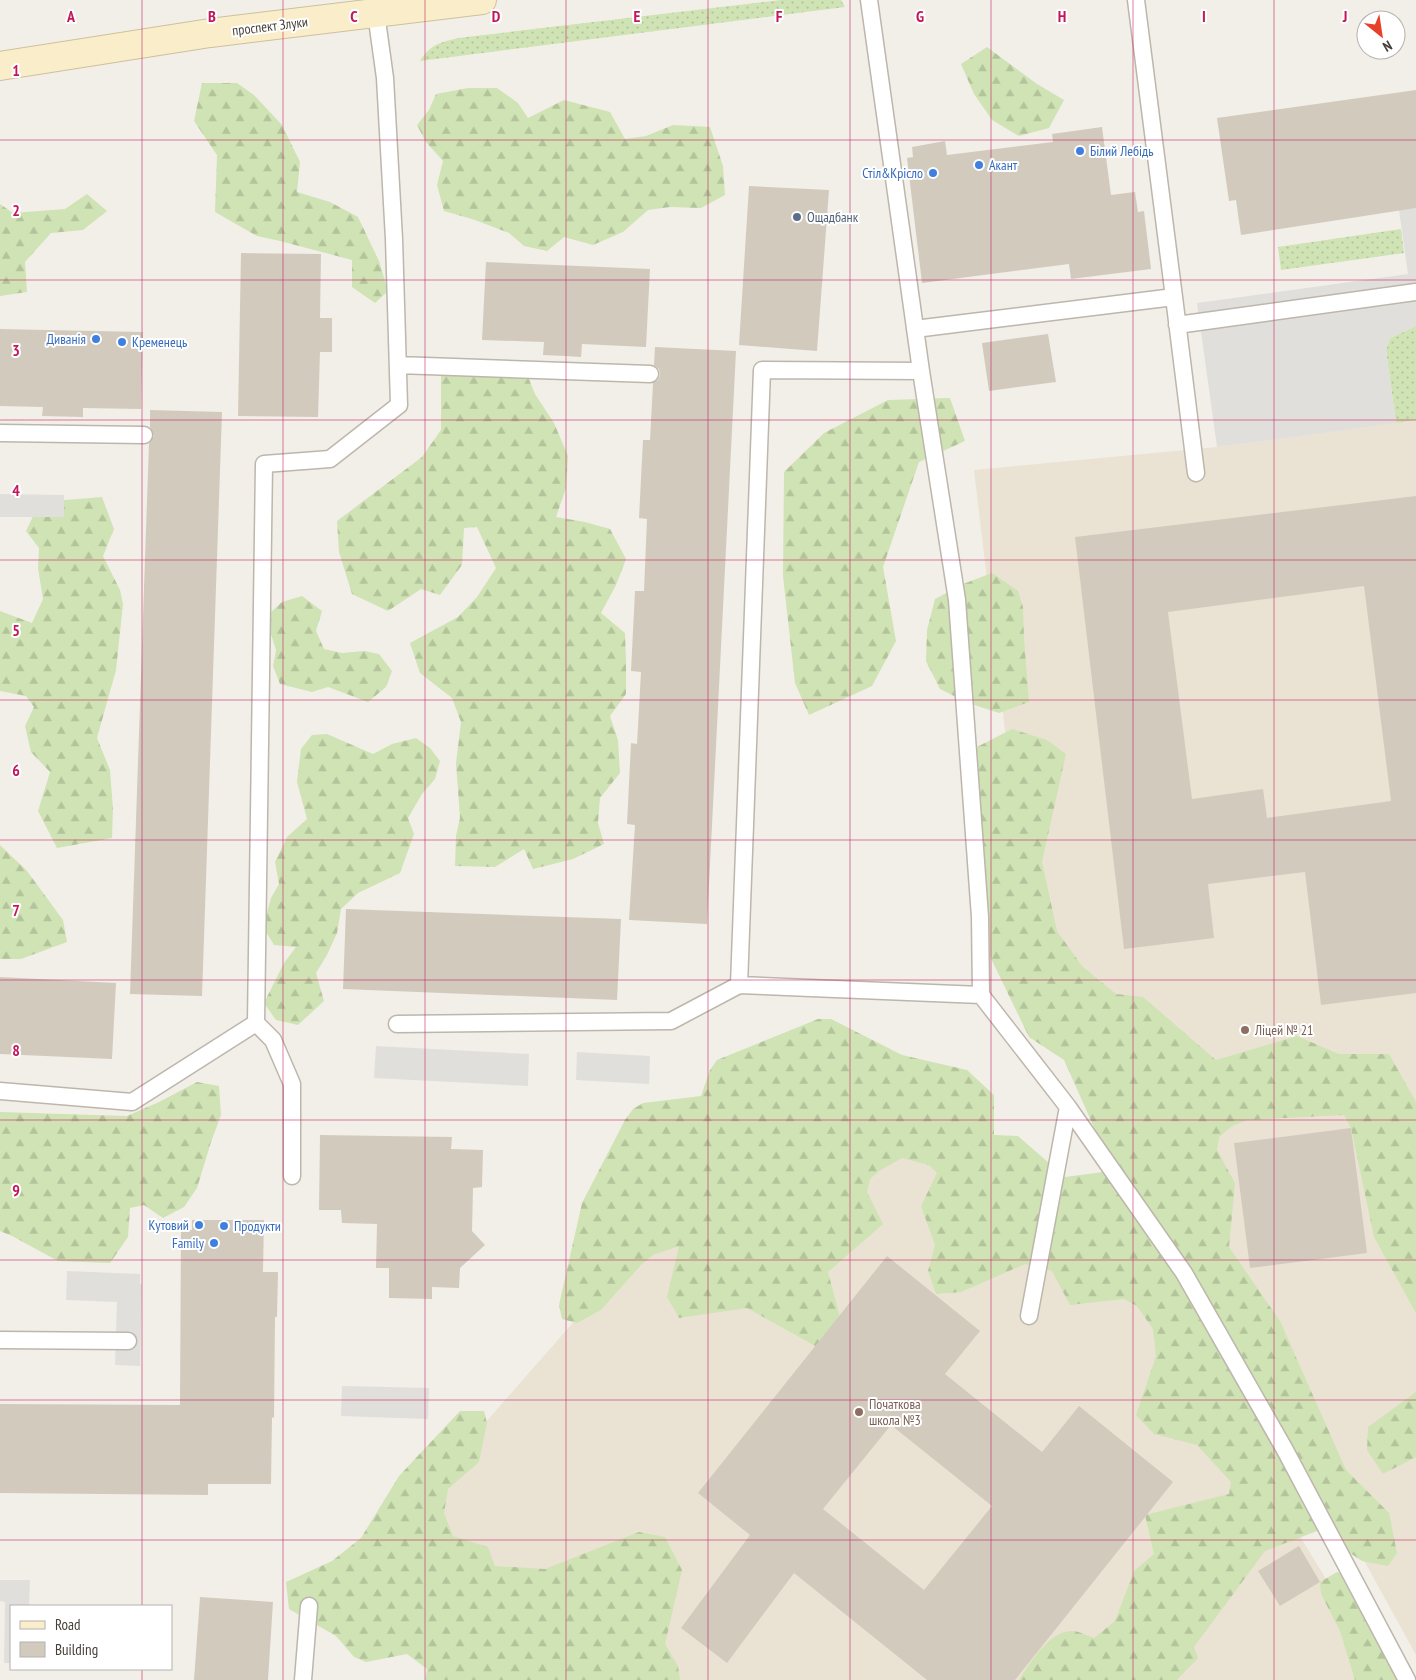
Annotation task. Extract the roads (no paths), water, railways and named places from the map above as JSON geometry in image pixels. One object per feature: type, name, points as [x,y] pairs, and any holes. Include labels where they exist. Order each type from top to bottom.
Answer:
[{"type":"main road","name":"проспект Злуки","points":[[0,66],[210,33],[482,0]]},
{"type":"lane","points":[[869,0],[921,371],[957,600],[980,917],[981,996],[1068,1107],[1184,1273],[1285,1450],[1407,1680]]},
{"type":"lane","points":[[1136,0],[1196,473]]},
{"type":"lane","points":[[292,1176],[292,1084],[273,1040],[256,1024],[264,464],[330,459],[399,405],[394,239],[385,87],[376,13]]},
{"type":"lane","points":[[1177,325],[1416,292]]},
{"type":"lane","points":[[915,329],[1174,296]]},
{"type":"lane","points":[[398,365],[650,374]]},
{"type":"lane","points":[[739,985],[762,370],[921,371]]},
{"type":"lane","points":[[0,433],[144,435]]},
{"type":"lane","points":[[397,1024],[671,1021],[739,985],[981,996]]},
{"type":"lane","points":[[0,1091],[132,1102],[256,1024]]},
{"type":"lane","points":[[1028,1316],[1068,1107]]},
{"type":"lane","points":[[0,1340],[128,1341]]},
{"type":"lane","points":[[303,1680],[309,1606]]},
{"type":"place","name":"Білий Лебідь","points":[[1080,151]]},
{"type":"place","name":"Акант","points":[[979,165]]},
{"type":"place","name":"Стіл&Крісло","points":[[933,173]]},
{"type":"place","name":"Ощадбанк","points":[[797,217]]},
{"type":"place","name":"Диванія","points":[[96,339]]},
{"type":"place","name":"Кременець","points":[[122,342]]},
{"type":"place","name":"Ліцей № 21","points":[[1245,1030]]},
{"type":"place","name":"Кутовий","points":[[199,1225]]},
{"type":"place","name":"Продукти","points":[[224,1226]]},
{"type":"place","name":"Family","points":[[214,1243]]},
{"type":"place","name":"Початкова школа №3","points":[[859,1412]]}]
